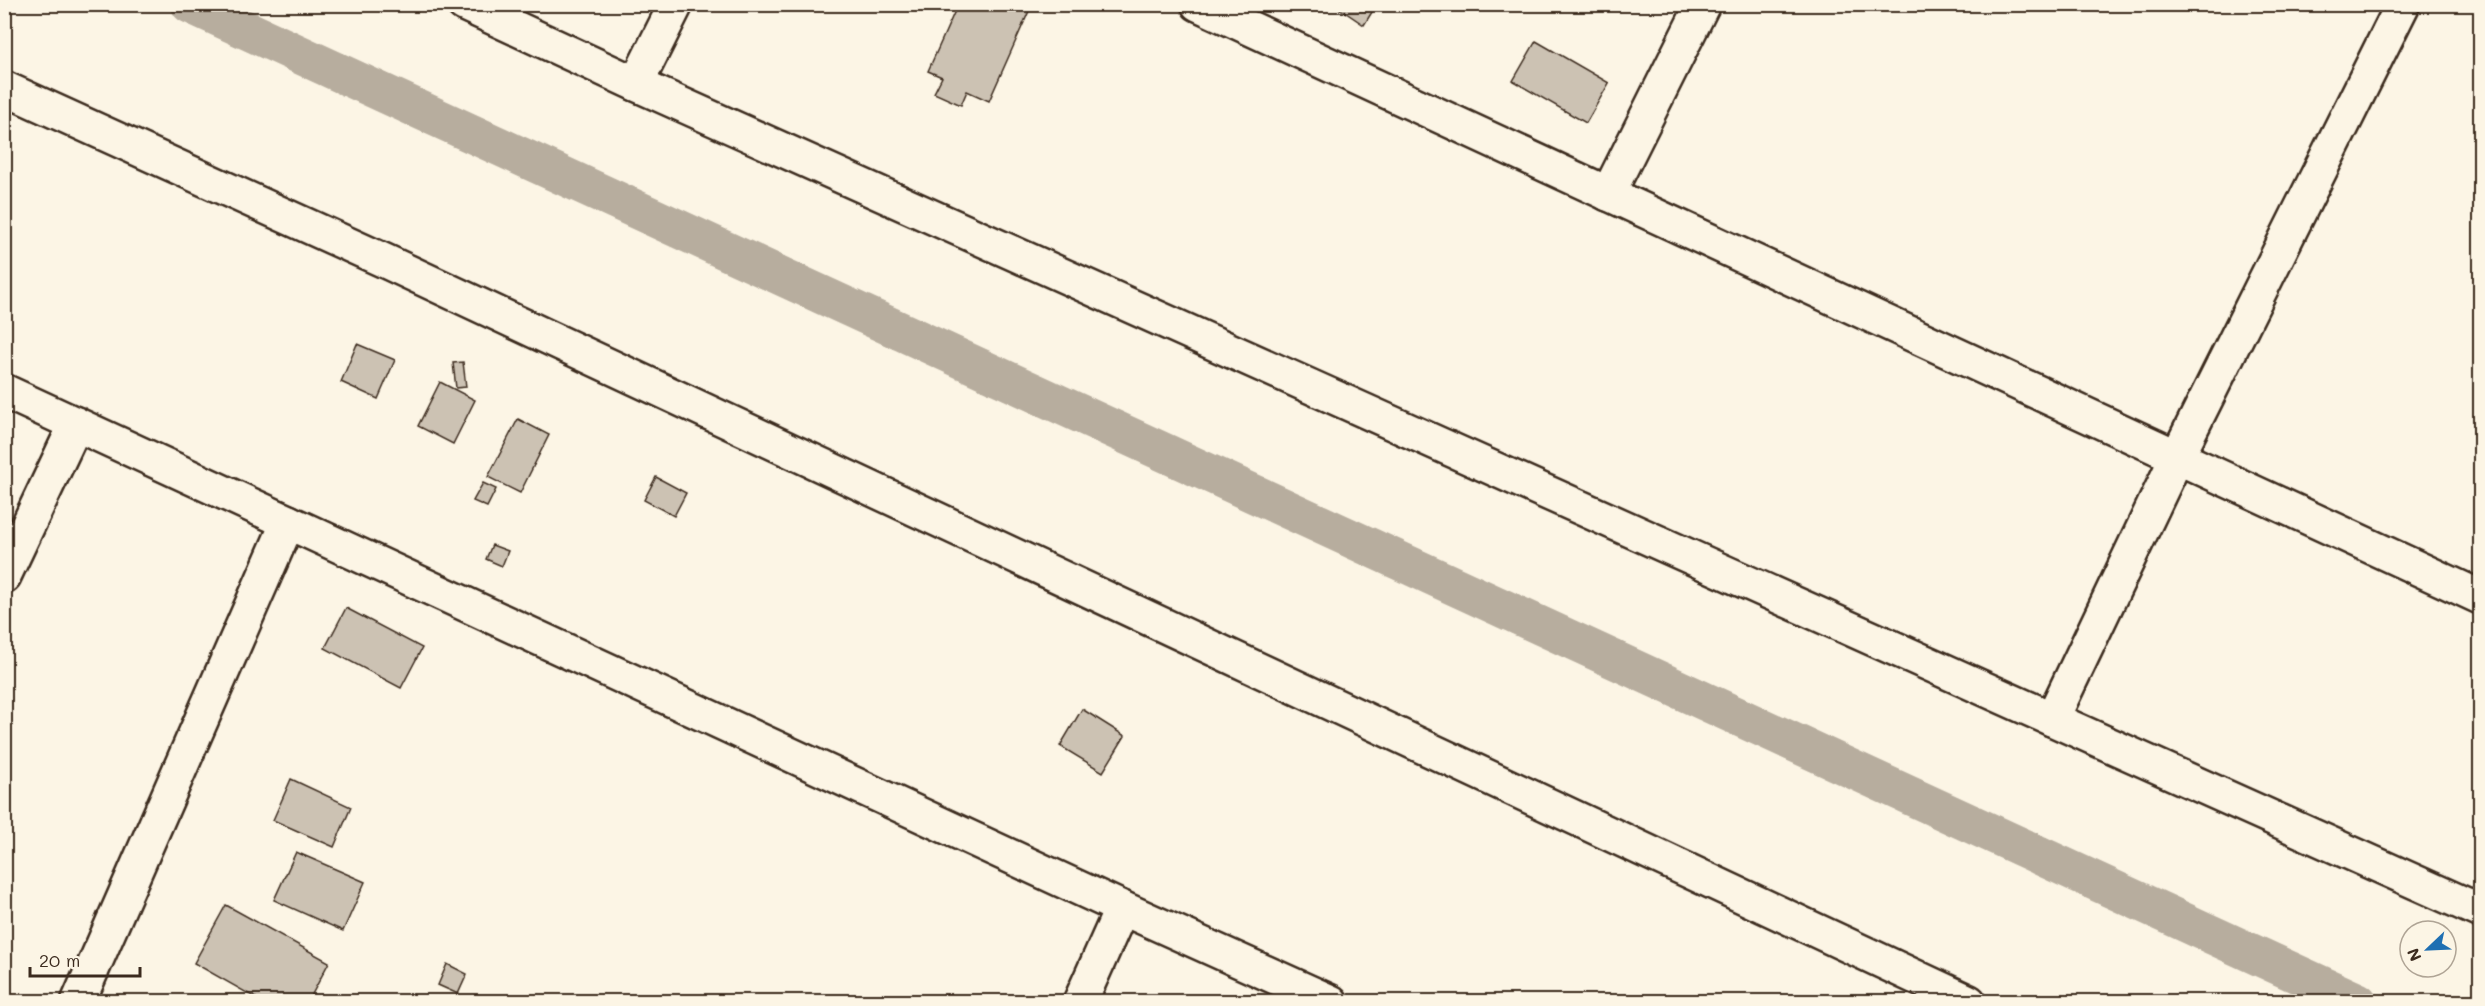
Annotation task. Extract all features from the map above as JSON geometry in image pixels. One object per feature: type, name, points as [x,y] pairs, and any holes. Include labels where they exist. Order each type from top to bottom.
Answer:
[{"type":"street","points":[[464,4],[636,84],[2481,911]]},
{"type":"street","points":[[636,84],[676,4]]},
{"type":"street","points":[[1198,4],[2481,597]]},
{"type":"street","points":[[1608,194],[1703,4]]},
{"type":"street","points":[[2052,718],[2177,457],[2403,4]]},
{"type":"street","points":[[4,88],[385,261],[1969,1002]]},
{"type":"street","points":[[4,391],[1122,908],[1331,1002]]},
{"type":"street","points":[[4,576],[76,424]]},
{"type":"street","points":[[78,1002],[288,522]]},
{"type":"street","points":[[1080,1002],[1122,908]]},
{"type":"building","points":[[958,4],[1015,4],[1029,11],[989,101],[967,91],[961,105],[934,93],[942,77],[928,71]]},
{"type":"building","points":[[1333,4],[1377,4],[1364,25]]},
{"type":"building","points":[[1536,41],[1609,83],[1586,123],[1513,81]]},
{"type":"building","points":[[357,344],[395,360],[378,399],[341,382]]},
{"type":"building","points":[[463,362],[466,387],[456,388],[453,363]]},
{"type":"building","points":[[440,382],[475,400],[453,444],[418,426]]},
{"type":"building","points":[[518,419],[549,435],[520,493],[488,477]]},
{"type":"building","points":[[656,477],[686,493],[674,516],[644,500]]},
{"type":"building","points":[[483,483],[496,489],[487,507],[473,501]]},
{"type":"building","points":[[492,545],[508,551],[502,566],[486,559]]},
{"type":"building","points":[[346,608],[422,648],[401,688],[325,648]]},
{"type":"building","points":[[1082,709],[1125,736],[1103,772],[1060,746]]},
{"type":"building","points":[[291,779],[351,807],[334,847],[273,820]]},
{"type":"building","points":[[296,852],[365,882],[343,931],[274,900]]},
{"type":"building","points":[[226,905],[329,962],[308,1002],[263,1002],[194,963]]},
{"type":"building","points":[[447,964],[467,974],[458,994],[438,985]]},
{"type":"waterway","points":[[190,4],[2358,1002]]}]
